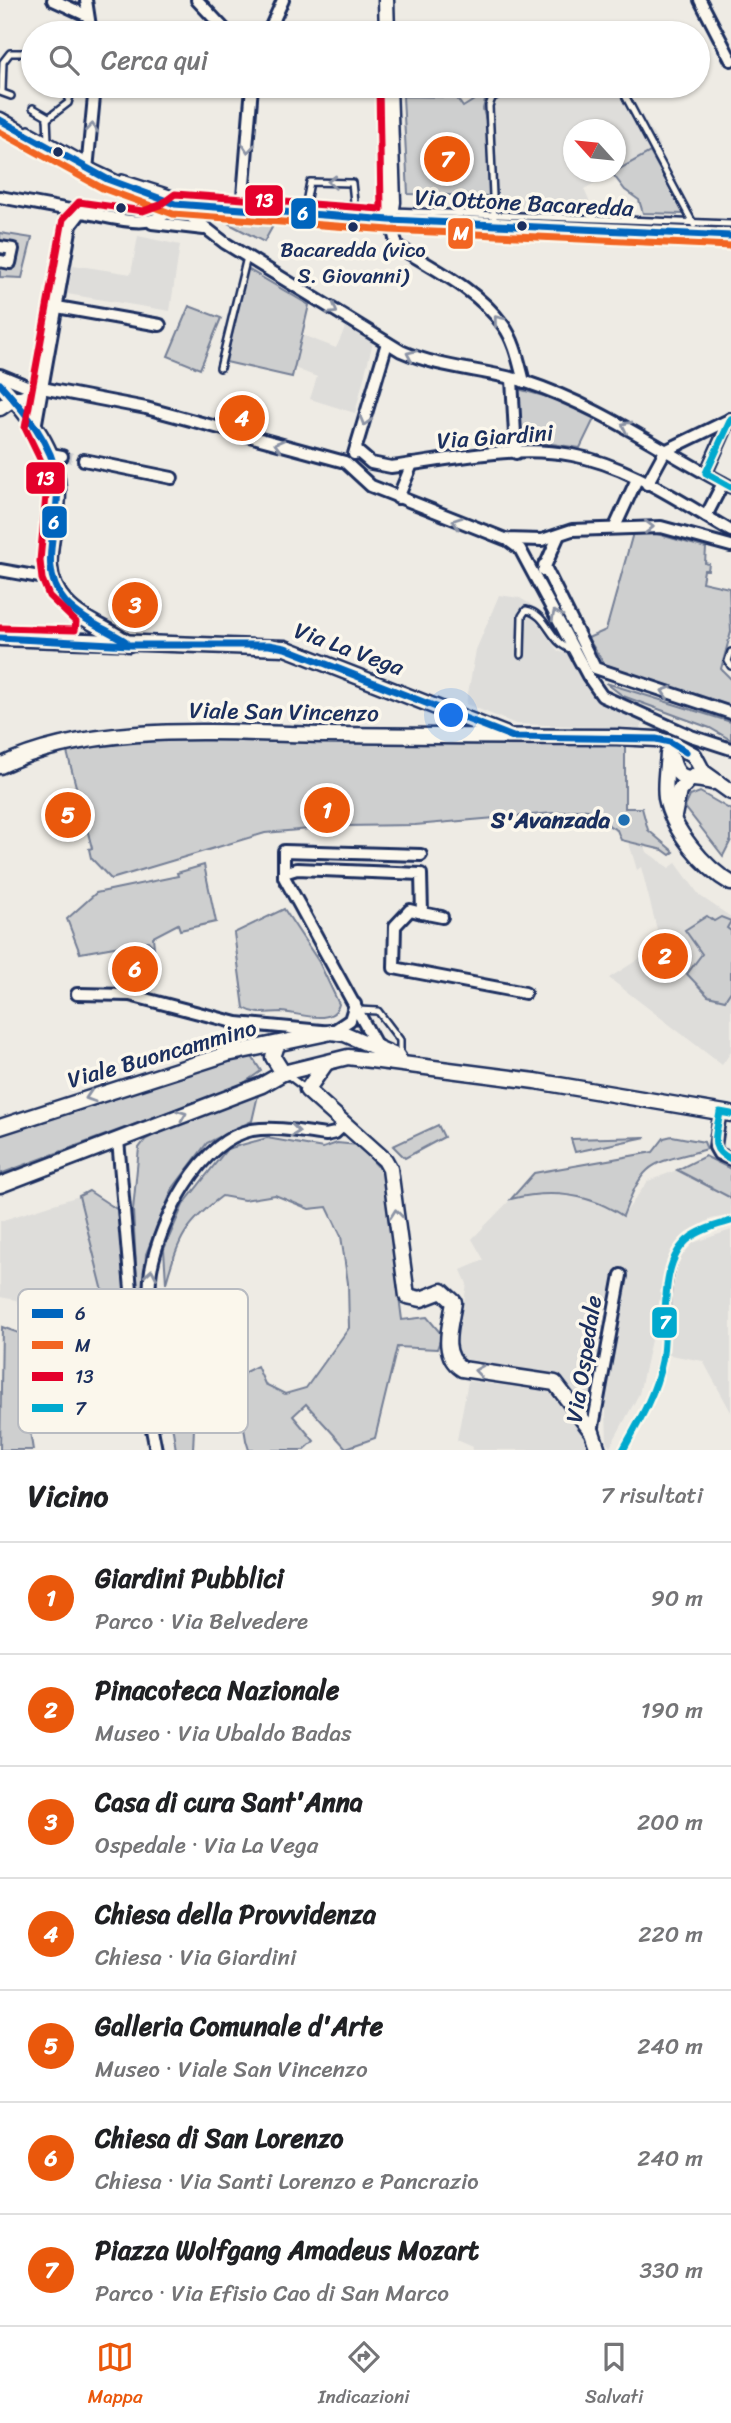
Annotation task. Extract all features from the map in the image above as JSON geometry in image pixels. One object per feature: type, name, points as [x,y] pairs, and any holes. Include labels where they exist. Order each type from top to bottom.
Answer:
[{"type":"street","points":[[53,0],[88,16]]},
{"type":"street","points":[[86,0],[89,21]]},
{"type":"street","points":[[197,0],[217,21]]},
{"type":"street","points":[[273,21],[283,0]]},
{"type":"street","points":[[386,0],[387,21]]},
{"type":"street","points":[[700,0],[731,60]]},
{"type":"street","points":[[720,38],[731,32]]},
{"type":"street","points":[[87,166],[94,98]]},
{"type":"street","points":[[242,207],[252,98]]},
{"type":"street","points":[[389,98],[391,216],[397,246],[474,295],[504,325],[513,342],[524,382]]},
{"type":"street","name":"Via Ottone Bacaredda","points":[[0,120],[142,195],[175,204],[696,229],[731,236]]},
{"type":"street","points":[[0,197],[80,212],[204,229]]},
{"type":"street","points":[[152,223],[168,214],[175,204],[204,229],[387,343],[429,363],[524,382],[637,432],[665,451],[727,485],[706,516]]},
{"type":"street","points":[[34,429],[71,225],[80,212]]},
{"type":"street","points":[[0,247],[13,249],[10,262],[0,261]]},
{"type":"street","points":[[57,307],[160,326]]},
{"type":"street","points":[[345,462],[357,451],[387,343]]},
{"type":"street","points":[[0,375],[146,408],[345,462],[366,483],[505,539],[520,549],[574,650],[603,696],[691,736],[731,750]]},
{"type":"street","points":[[512,379],[516,453]]},
{"type":"street","points":[[0,384],[56,455],[58,492],[49,545],[51,579],[67,605],[130,645]]},
{"type":"street","points":[[0,408],[40,385]]},
{"type":"street","points":[[615,527],[642,481],[665,451],[731,419]]},
{"type":"street","points":[[706,473],[731,419]]},
{"type":"street","points":[[357,451],[376,464],[366,483]]},
{"type":"street","name":"Via Giardini","points":[[376,464],[412,464],[516,453],[570,454],[592,459],[642,481],[731,531]]},
{"type":"street","points":[[85,460],[172,478]]},
{"type":"street","points":[[398,498],[412,464]]},
{"type":"street","points":[[505,539],[541,540],[558,537],[572,530],[661,527],[731,547]]},
{"type":"street","points":[[540,584],[544,565],[558,537]]},
{"type":"street","points":[[544,565],[596,668],[731,713]]},
{"type":"street","points":[[0,570],[51,579]]},
{"type":"street","points":[[82,641],[87,630],[87,617]]},
{"type":"street","name":"Via La Vega","points":[[0,638],[130,645],[252,644],[285,648],[513,737]]},
{"type":"street","points":[[456,737],[464,717]]},
{"type":"street","name":"Viale San Vincenzo","points":[[0,766],[29,752],[76,740],[177,734],[656,739],[670,742],[688,752]]},
{"type":"street","points":[[688,752],[691,736]]},
{"type":"street","points":[[656,739],[676,774],[701,776],[731,792]]},
{"type":"street","points":[[701,776],[697,758],[688,752],[678,754],[669,763],[666,794],[673,817],[706,862],[731,884]]},
{"type":"street","points":[[673,817],[676,799],[701,776]]},
{"type":"street","points":[[379,1050],[284,873],[284,851],[421,856]]},
{"type":"street","points":[[284,873],[297,869],[421,874],[422,912]]},
{"type":"street","points":[[442,917],[410,910],[395,926],[394,968],[525,993]]},
{"type":"street","points":[[78,994],[130,995],[237,1023],[345,1034],[415,1064]]},
{"type":"street","points":[[332,1032],[350,1020],[357,1007]]},
{"type":"street","points":[[0,1185],[262,1085],[283,1073],[348,1057],[359,1050],[366,1026]]},
{"type":"street","points":[[279,1027],[273,1057],[283,1073]]},
{"type":"street","name":"Viale Buoncammino","points":[[0,1127],[227,1054],[332,1032]]},
{"type":"street","points":[[348,1057],[415,1064],[669,1101],[726,1113],[715,1147],[719,1154],[731,1159]]},
{"type":"street","points":[[327,1062],[307,1090],[385,1160],[390,1169],[407,1296],[421,1299],[442,1291],[452,1297],[448,1342],[453,1362],[462,1369],[555,1382],[592,1432]]},
{"type":"street","points":[[149,1289],[157,1245],[173,1208],[194,1174],[220,1144],[239,1134],[266,1129],[327,1135],[335,1133],[345,1124]]},
{"type":"street","points":[[118,1140],[131,1289]]},
{"type":"street","name":"Via Ospedale","points":[[598,1450],[592,1432],[621,1275]]},
{"type":"lane","points":[[11,96],[1,91],[3,62],[10,53],[21,53]]},
{"type":"lane","points":[[47,119],[68,103],[69,98]]},
{"type":"lane","points":[[492,98],[489,106],[494,221]]},
{"type":"lane","points":[[627,98],[696,229]]},
{"type":"lane","points":[[33,108],[47,119],[49,144]]},
{"type":"lane","name":"Via Ottone Bacaredda","points":[[0,113],[49,144]]},
{"type":"lane","name":"Via Ottone Bacaredda","points":[[87,166],[173,194],[242,207]]},
{"type":"lane","points":[[304,211],[310,182],[352,183],[355,214]]},
{"type":"lane","name":"Via Ottone Bacaredda","points":[[696,229],[731,225]]},
{"type":"lane","points":[[220,368],[247,257]]},
{"type":"lane","points":[[521,654],[522,616],[526,610],[537,615],[560,646],[574,650]]},
{"type":"lane","points":[[731,652],[728,661],[731,666]]},
{"type":"lane","points":[[357,1007],[378,1011],[400,1040],[400,1058]]},
{"type":"lane","points":[[283,1073],[307,1090]]},
{"type":"lane","points":[[623,1450],[646,1413],[654,1391],[662,1360],[666,1302],[676,1255],[682,1245],[699,1232],[731,1222]]},
{"type":"shaded area","points":[[403,98],[457,98],[463,107],[477,98],[486,98],[483,109],[487,124],[490,196],[408,194]]},
{"type":"shaded area","points":[[487,98],[632,98],[660,146],[626,165],[626,119],[563,119],[563,182],[597,182],[584,189],[593,210],[499,207],[498,197],[490,196],[487,124],[484,116]]},
{"type":"shaded area","points":[[650,152],[685,214],[643,213],[639,200],[619,182],[626,182],[626,165]]},
{"type":"shaded area","points":[[220,219],[274,224],[264,242]]},
{"type":"shaded area","points":[[0,233],[32,238],[22,278],[0,277]]},
{"type":"shaded area","points":[[138,236],[180,245],[170,311],[67,294],[73,265],[131,274]]},
{"type":"shaded area","points":[[246,268],[309,305],[292,377],[226,362]]},
{"type":"shaded area","points":[[189,306],[221,318],[200,369],[168,356]]},
{"type":"shaded area","points":[[346,326],[373,342],[355,413],[310,399],[317,377],[294,368],[302,335],[336,348]]},
{"type":"shaded area","points":[[518,389],[551,398],[595,417],[580,448],[545,443],[522,447]]},
{"type":"shaded area","points":[[633,533],[657,534],[706,548],[705,563],[709,564],[708,570],[704,570],[702,582],[729,588],[731,632],[721,669],[731,679],[731,708],[604,664],[588,638],[606,630]]},
{"type":"shaded area","points":[[499,595],[520,598],[538,609],[533,617],[558,651],[569,655],[596,700],[643,722],[640,728],[516,724],[466,704],[476,650]]},
{"type":"shaded area","points":[[606,683],[731,722],[731,740],[710,728],[623,696]]},
{"type":"shaded area","points":[[176,739],[625,745],[625,808],[642,808],[648,830],[674,852],[670,855],[663,850],[621,840],[617,830],[584,809],[415,825],[343,826],[265,833],[111,879],[91,858],[89,849],[92,848],[66,748]]},
{"type":"shaded area","points":[[700,792],[731,810],[731,840],[723,856],[685,807],[690,796]]},
{"type":"shaded area","points":[[629,843],[645,845],[647,852],[669,868],[676,863],[700,896],[731,917],[731,1052],[722,1065],[609,978],[661,945],[641,867],[637,870]]},
{"type":"shaded area","points":[[204,865],[216,922],[180,930],[178,924],[153,937],[154,947],[148,941],[80,953],[67,919],[96,893],[178,876],[177,873]]},
{"type":"shaded area","points":[[284,909],[319,962],[339,1004],[336,1011],[330,1015],[315,1017],[282,1012],[258,1013],[244,1008],[234,933]]},
{"type":"shaded area","points":[[707,916],[714,921],[721,917],[731,921],[727,928],[731,931],[731,991],[725,1000],[708,996],[687,974],[702,954],[685,930]]},
{"type":"shaded area","points":[[251,1055],[261,1071],[241,1085],[0,1174],[0,1133],[223,1059]]},
{"type":"shaded area","points":[[249,1095],[258,1095],[252,1121],[207,1143],[173,1188],[146,1254],[144,1289],[137,1289],[133,1210],[139,1148],[145,1140]]},
{"type":"shaded area","points":[[438,1125],[444,1137],[405,1158],[393,1146]]},
{"type":"shaded area","points":[[672,1136],[704,1142],[707,1149],[652,1167],[637,1183],[623,1216],[596,1202],[569,1195],[540,1194],[511,1199],[534,1173],[653,1152],[664,1138]]},
{"type":"shaded area","points":[[646,1137],[575,1152],[571,1139]]},
{"type":"shaded area","points":[[267,1138],[323,1148],[337,1143],[358,1145],[383,1172],[402,1320],[427,1317],[442,1335],[437,1349],[397,1347],[375,1438],[346,1448],[306,1404],[293,1416],[314,1441],[304,1450],[249,1450],[245,1433],[248,1433],[248,1370],[257,1366],[265,1384],[285,1394],[306,1388],[349,1328],[348,1283],[341,1236],[327,1207],[309,1209],[275,1195],[244,1200],[222,1196],[191,1224],[179,1244],[166,1283],[164,1249],[183,1205],[227,1149]]},
{"type":"shaded area","points":[[705,1156],[731,1169],[731,1198],[677,1170]]},
{"type":"shaded area","points":[[677,1170],[731,1195],[731,1215],[711,1219],[689,1231],[671,1250],[639,1394],[610,1447],[607,1443],[606,1410],[587,1418],[559,1379],[469,1361],[460,1356],[456,1347],[467,1284],[461,1270],[484,1260],[472,1239],[511,1199],[537,1193],[575,1195],[607,1206],[623,1216],[648,1181]]},
{"type":"shaded area","points":[[89,1191],[118,1210],[125,1289],[102,1289],[79,1196]]},
{"type":"shaded area","points":[[79,1196],[102,1289],[18,1289],[18,1303],[0,1297],[0,1221]]},
{"type":"shaded area","points":[[731,1230],[731,1412],[703,1361],[665,1354],[670,1303],[680,1258],[693,1243]]},
{"type":"shaded area","points":[[2,1327],[18,1333],[18,1433],[30,1433],[33,1450],[0,1450]]},
{"type":"shaded area","points":[[468,1381],[549,1391],[586,1439],[586,1450],[472,1450],[473,1447],[457,1440]]},
{"type":"shaded area","points":[[173,1433],[194,1433],[193,1450],[176,1450]]},
{"type":"tunnel","points":[[62,456],[84,460]]},
{"type":"transit line","name":"13","points":[[0,628],[75,630],[76,622],[49,596],[42,579],[40,561],[47,485],[42,463],[25,428],[63,219],[79,202],[143,211],[160,205],[175,194],[381,209],[379,98]]},
{"type":"transit line","name":"6","points":[[0,120],[107,179],[175,204],[390,220],[731,236]]},
{"type":"transit line","name":"M","points":[[0,132],[102,188],[173,214],[390,230],[731,246]]},
{"type":"transit line","name":"6","points":[[0,384],[36,428],[54,465],[58,495],[50,559],[57,589],[66,603],[79,614],[125,641]]},
{"type":"transit line","name":"7","points":[[731,419],[706,473],[731,487]]},
{"type":"transit line","name":"6","points":[[0,638],[130,645],[269,645],[285,648],[513,737],[656,739],[670,742],[686,752]]},
{"type":"transit line","name":"7","points":[[731,1114],[720,1112],[715,1140],[719,1151],[731,1159]]},
{"type":"transit line","name":"7","points":[[623,1450],[646,1407],[659,1373],[664,1346],[668,1277],[673,1262],[680,1248],[691,1237],[705,1229],[731,1221]]},
{"type":"place","name":"Piazza Wolfgang Amadeus Mozart","points":[[447,159]]},
{"type":"place","name":"Bacaredda (vico S. Giovanni)","points":[[353,227]]},
{"type":"place","name":"Chiesa della Provvidenza","points":[[242,418]]},
{"type":"place","name":"Casa di cura Sant'Anna","points":[[135,605]]},
{"type":"place","name":"Giardini Pubblici","points":[[327,810]]},
{"type":"place","name":"Galleria Comunale d'Arte","points":[[68,815]]},
{"type":"place","name":"S'Avanzada","points":[[624,820]]},
{"type":"place","name":"Pinacoteca Nazionale","points":[[665,956]]},
{"type":"place","name":"Chiesa di San Lorenzo","points":[[135,969]]}]
